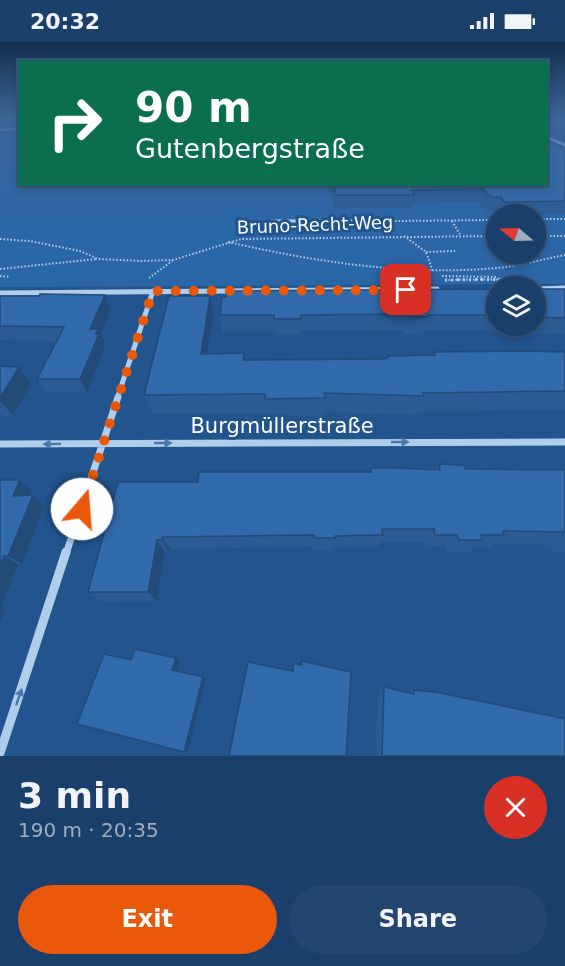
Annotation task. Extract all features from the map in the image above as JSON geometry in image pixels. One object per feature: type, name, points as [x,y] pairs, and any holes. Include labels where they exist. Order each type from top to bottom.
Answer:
[{"type":"street","points":[[546,289],[565,288]]},
{"type":"street","points":[[0,293],[440,290]]},
{"type":"street","points":[[0,753],[153,291]]},
{"type":"street","name":"Burgmüllerstraße","points":[[0,444],[565,442]]},
{"type":"lane","points":[[272,221],[386,221]]},
{"type":"path","points":[[546,219],[565,219]]},
{"type":"path","points":[[452,220],[461,236]]},
{"type":"path","points":[[386,221],[486,220]]},
{"type":"path","name":"Bruno-Recht-Weg","points":[[404,236],[426,252]]},
{"type":"path","name":"Bruno-Recht-Weg","points":[[0,269],[98,259],[173,260],[241,239],[486,236]]},
{"type":"path","points":[[546,236],[565,236]]},
{"type":"path","name":"Bruno-Recht-Weg","points":[[0,239],[30,241],[80,251],[98,259]]},
{"type":"path","name":"Bruno-Recht-Weg","points":[[227,242],[256,250],[348,265],[431,271],[498,268],[565,255]]},
{"type":"path","points":[[431,271],[426,252],[455,251]]},
{"type":"path","name":"Bruno-Recht-Weg","points":[[431,271],[438,276],[486,277]]},
{"type":"shaded area","points":[[0,153],[18,153],[18,186],[565,186],[565,284],[546,284],[546,276],[486,276],[486,284],[0,287]]},
{"type":"building","points":[[548,153],[565,153],[565,201],[504,202],[501,197],[492,197],[483,189],[412,190],[414,195],[336,195],[334,186],[548,186]]},
{"type":"building","points":[[486,289],[486,315],[410,317],[409,314],[301,315],[301,319],[274,319],[274,315],[220,315],[222,297],[226,297],[227,291]]},
{"type":"building","points":[[546,289],[565,289],[565,318],[546,317]]},
{"type":"building","points":[[40,294],[105,295],[90,329],[98,329],[96,334],[99,334],[80,379],[37,379],[64,327],[0,326],[0,296],[39,296]]},
{"type":"building","points":[[169,296],[210,296],[201,354],[244,353],[243,360],[384,359],[388,356],[435,355],[434,352],[565,352],[565,391],[423,393],[424,396],[324,393],[325,398],[265,399],[265,394],[144,395]]},
{"type":"building","points":[[0,366],[19,367],[0,398]]},
{"type":"building","points":[[439,464],[464,465],[465,469],[565,470],[565,532],[503,531],[504,535],[481,535],[482,540],[459,540],[457,535],[435,535],[434,529],[382,529],[383,535],[335,536],[335,538],[314,538],[314,535],[162,537],[162,540],[157,540],[148,592],[88,592],[118,482],[198,482],[199,472],[371,472],[371,468],[440,470]]},
{"type":"building","points":[[0,480],[20,480],[13,496],[33,495],[8,556],[4,556],[0,566]]},
{"type":"building","points":[[135,649],[176,658],[172,670],[203,677],[184,752],[77,724],[104,654],[131,660]]},
{"type":"building","points":[[302,661],[351,672],[346,756],[229,756],[248,662],[293,671],[294,663],[301,665]]},
{"type":"building","points":[[384,687],[414,694],[414,690],[441,693],[565,719],[565,756],[382,756]]},
{"type":"route","points":[[82,509],[153,291],[406,290]]}]
